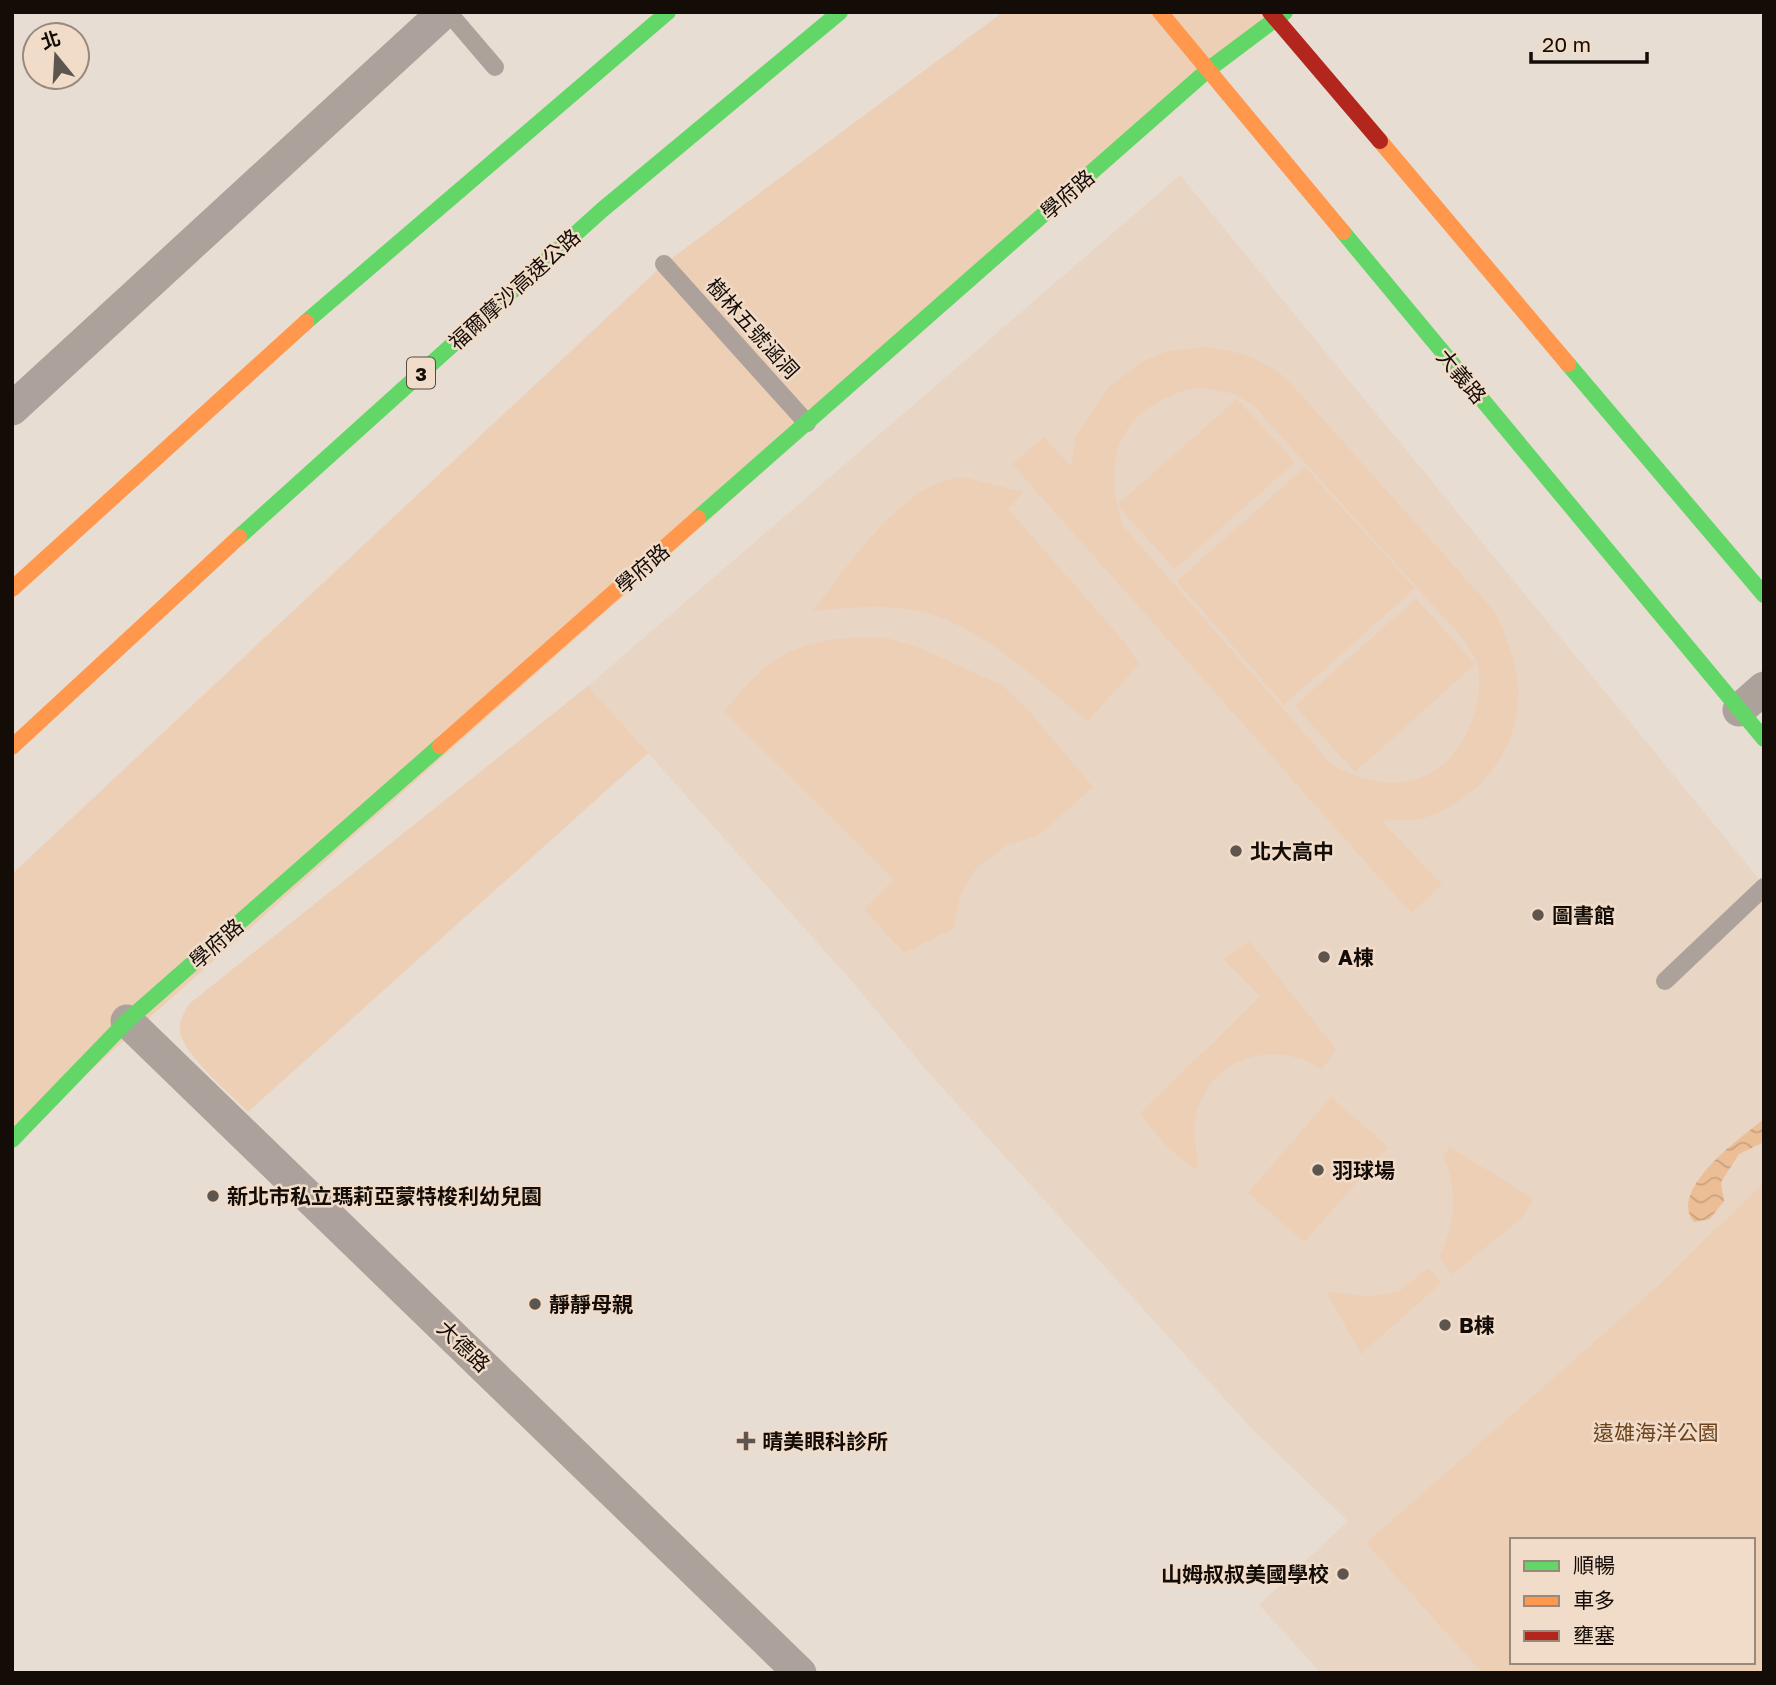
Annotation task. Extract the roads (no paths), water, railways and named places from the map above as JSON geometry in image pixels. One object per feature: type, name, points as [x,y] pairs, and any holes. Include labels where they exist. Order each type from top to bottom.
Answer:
[{"type":"main road","points":[[12,589],[126,481],[544,116],[668,12]]},
{"type":"main road","name":"福爾摩沙高速公路","points":[[12,747],[231,544],[602,210],[840,12]]},
{"type":"main road","name":"大義路","points":[[1160,12],[1764,739]]},
{"type":"main road","points":[[1277,14],[1764,595]]},
{"type":"main road","name":"學府路","points":[[12,1140],[127,1021],[1209,69],[1277,14]]},
{"type":"street","points":[[12,409],[446,12]]},
{"type":"street","points":[[1739,710],[1764,688]]},
{"type":"street","name":"大德路","points":[[127,1021],[800,1673]]},
{"type":"lane","points":[[446,12],[495,67]]},
{"type":"lane","name":"樹林五號涵洞","points":[[664,264],[807,423]]},
{"type":"lane","points":[[1665,981],[1764,887]]},
{"type":"water","points":[[1764,1119],[1764,1142],[1739,1154],[1721,1182],[1724,1201],[1710,1219],[1694,1222],[1688,1209],[1691,1194],[1699,1179],[1726,1150]]},
{"type":"place","name":"北大高中","points":[[1236,851]]},
{"type":"place","name":"圖書館","points":[[1538,915]]},
{"type":"place","name":"A棟","points":[[1324,957]]},
{"type":"place","name":"羽球場","points":[[1318,1170]]},
{"type":"place","name":"新北市私立瑪莉亞蒙特梭利幼兒園","points":[[213,1196]]},
{"type":"place","name":"靜靜母親","points":[[535,1304]]},
{"type":"place","name":"B棟","points":[[1445,1325]]},
{"type":"place","name":"晴美眼科診所","points":[[746,1441]]},
{"type":"place","name":"山姆叔叔美國學校","points":[[1343,1574]]},
{"type":"park label","name":"遠雄海洋公園","points":[[1656,1432]]}]
